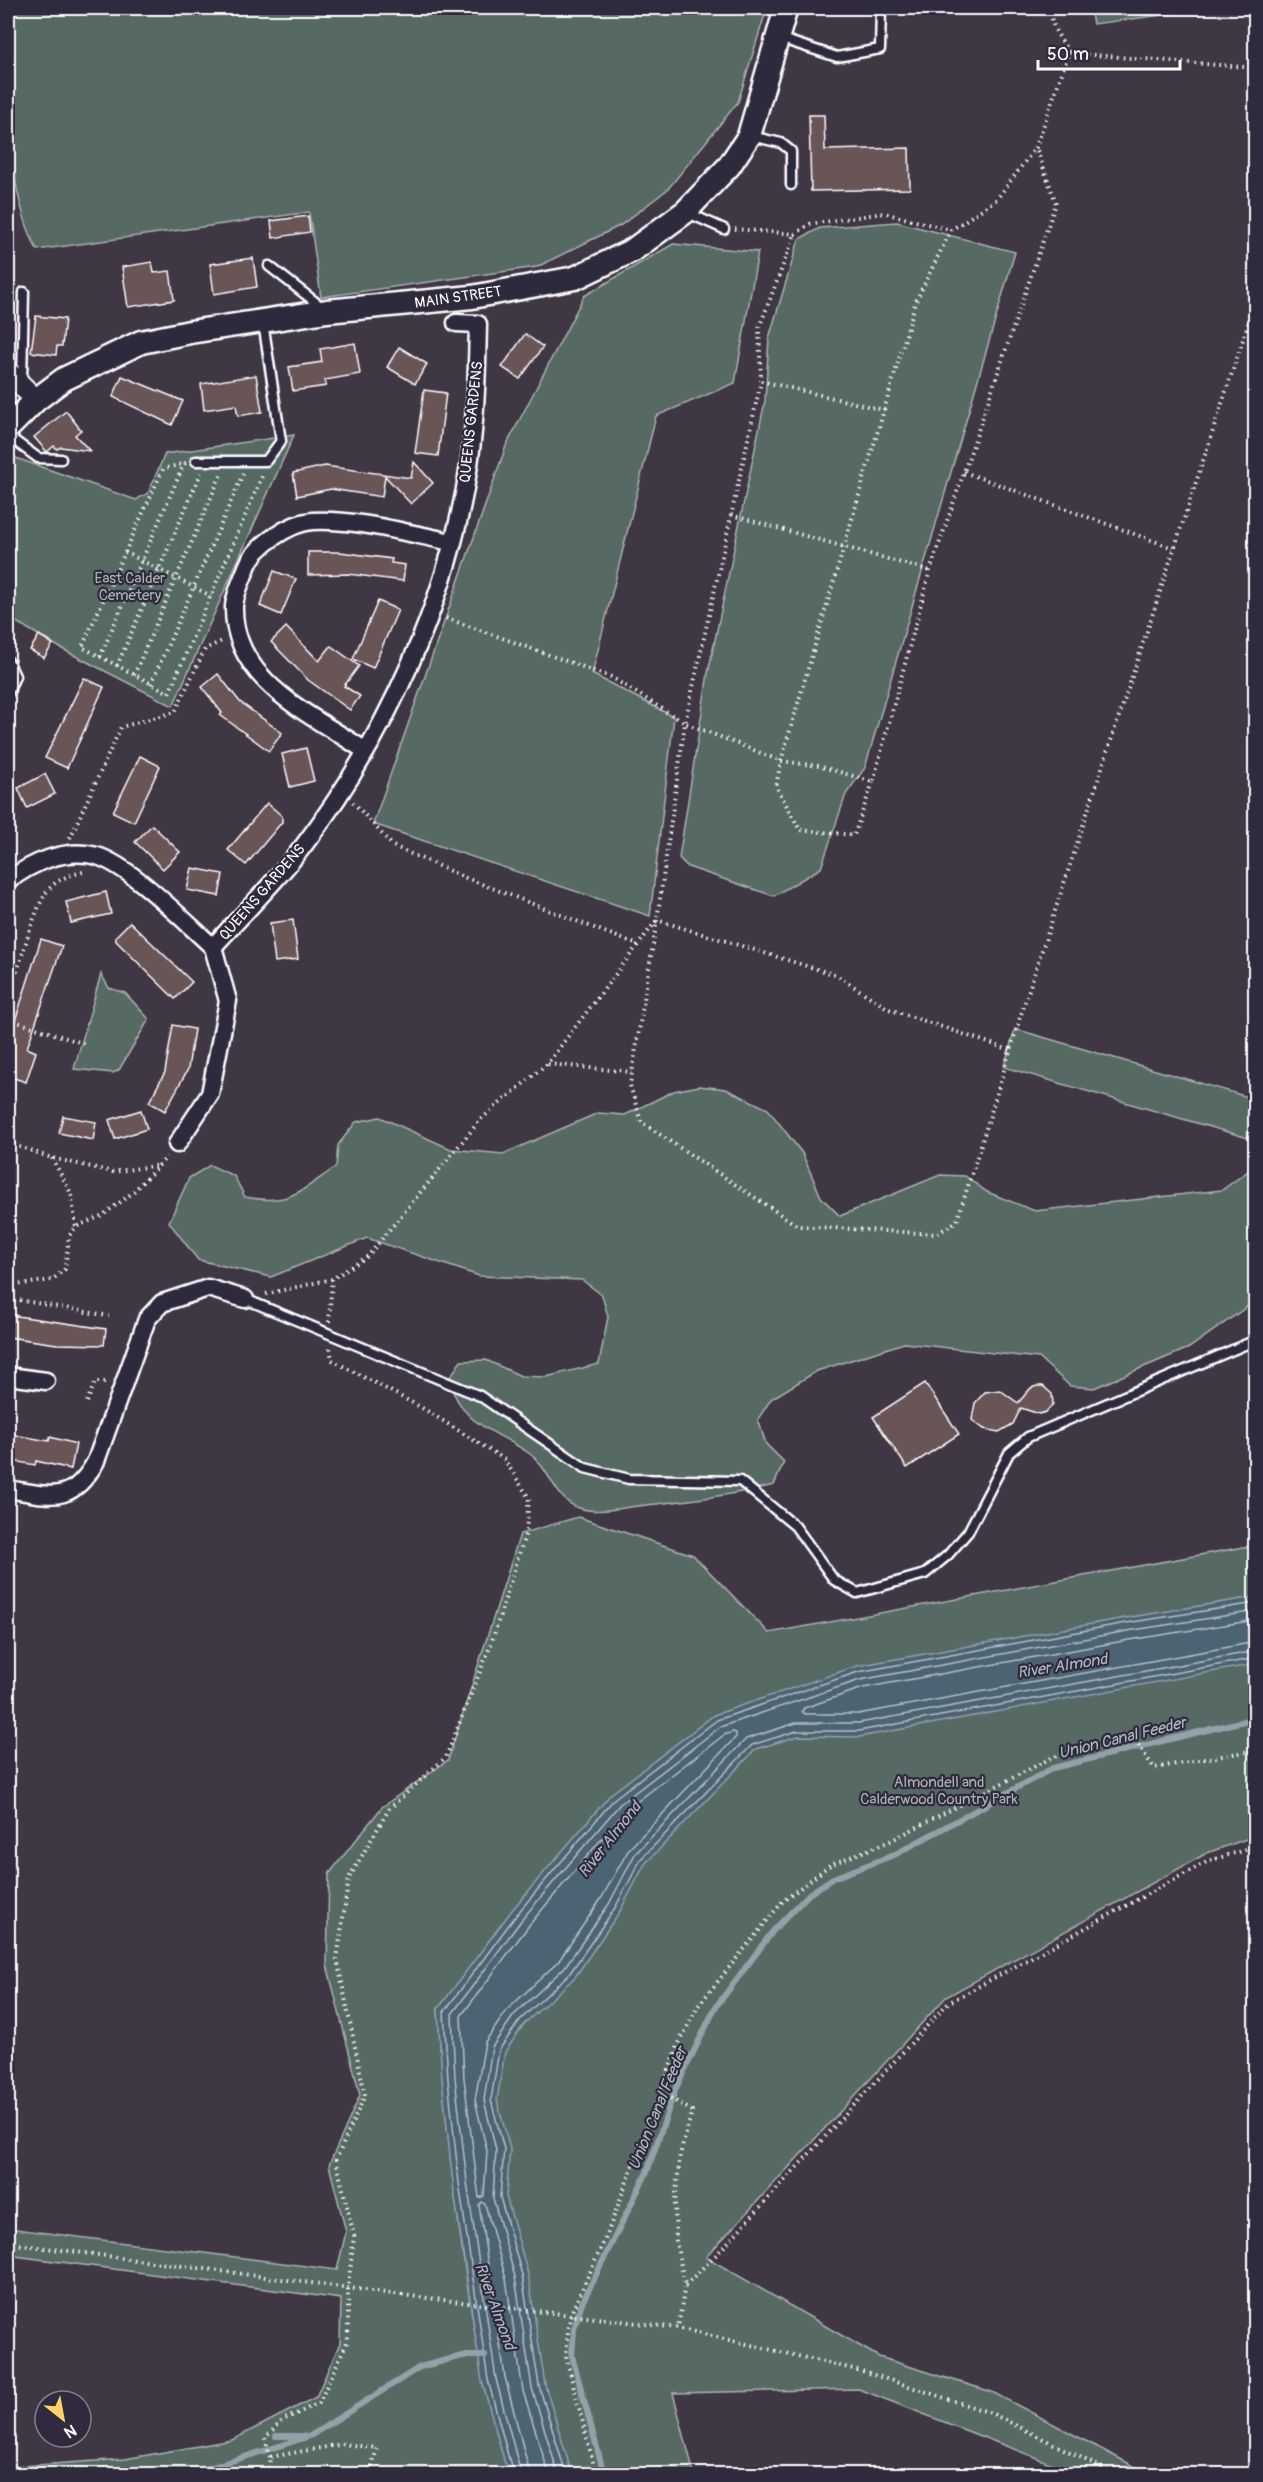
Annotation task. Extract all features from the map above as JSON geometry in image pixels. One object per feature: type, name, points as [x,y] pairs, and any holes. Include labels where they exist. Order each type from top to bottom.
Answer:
[{"type":"main road","name":"MAIN STREET","points":[[8,428],[29,393],[141,342],[190,332],[327,311],[472,297],[575,278],[633,250],[685,212],[729,166],[749,136],[786,8]]},
{"type":"street","name":"QUEENS GARDENS","points":[[8,881],[24,868],[62,855],[98,856],[128,873],[213,947],[304,846],[342,790],[405,678],[432,613],[452,542],[469,465],[477,379],[478,324],[456,323]]},
{"type":"street","points":[[8,372],[29,393]]},
{"type":"street","points":[[364,750],[266,684],[248,661],[236,634],[234,603],[249,561],[276,534],[309,521],[353,523],[452,542]]},
{"type":"street","points":[[177,1144],[210,1094],[228,1001],[213,947]]},
{"type":"street","points":[[8,1489],[51,1496],[71,1491],[86,1480],[96,1461],[147,1319],[162,1303],[208,1288],[245,1299]]},
{"type":"street","points":[[8,1376],[46,1382]]},
{"type":"lane","points":[[778,38],[837,57],[880,49],[880,8]]},
{"type":"lane","points":[[749,136],[781,143],[791,151],[790,185]]},
{"type":"lane","points":[[685,212],[724,229]]},
{"type":"lane","points":[[269,266],[327,311]]},
{"type":"lane","points":[[24,292],[29,393]]},
{"type":"lane","points":[[201,461],[266,462],[281,441],[263,322]]},
{"type":"lane","points":[[8,436],[38,458],[61,459]]},
{"type":"lane","points":[[8,661],[15,676],[8,693]]},
{"type":"lane","points":[[245,1299],[480,1396],[585,1468],[629,1479],[740,1481],[795,1527],[834,1580],[856,1593],[925,1574],[948,1555],[968,1532],[1009,1453],[1028,1437],[1256,1340]]},
{"type":"path","points":[[1048,8],[1055,30],[1070,52]]},
{"type":"path","points":[[1070,52],[1256,68]]},
{"type":"path","points":[[1036,147],[1056,203],[930,571],[873,782],[854,835],[800,830],[776,786],[781,761],[916,301],[951,230],[996,199],[1036,147],[1070,52]]},
{"type":"path","points":[[951,230],[884,213],[810,224],[795,234],[759,328],[761,381],[685,723],[657,920],[630,1085],[641,1122],[798,1226],[937,1234],[957,1221],[1010,1050],[1256,300]]},
{"type":"path","points":[[724,229],[795,234]]},
{"type":"path","points":[[761,381],[884,410]]},
{"type":"path","points":[[201,461],[163,469],[82,647],[169,693],[259,487],[266,462]]},
{"type":"path","points":[[117,666],[159,569],[201,461]]},
{"type":"path","points":[[134,675],[226,462]]},
{"type":"path","points":[[151,684],[248,462]]},
{"type":"path","points":[[100,657],[184,464]]},
{"type":"path","points":[[964,472],[1173,548]]},
{"type":"path","points":[[731,515],[930,571]]},
{"type":"path","points":[[125,552],[211,596]]},
{"type":"path","points":[[432,613],[611,677],[685,723],[781,761],[819,766],[873,782]]},
{"type":"path","points":[[62,855],[121,727],[175,712],[205,649],[236,634]]},
{"type":"path","points":[[342,790],[393,846],[461,876],[638,945]]},
{"type":"path","points":[[8,978],[16,975],[37,913],[49,889],[65,877],[92,870]]},
{"type":"path","points":[[657,920],[836,975],[889,1009],[1010,1050]]},
{"type":"path","points":[[245,1299],[332,1279],[368,1256],[481,1119],[547,1064],[657,920]]},
{"type":"path","points":[[8,1019],[85,1044]]},
{"type":"path","points":[[547,1064],[633,1072]]},
{"type":"path","points":[[8,1143],[52,1158],[113,1172],[161,1165]]},
{"type":"path","points":[[8,1286],[52,1280],[65,1269],[69,1236],[76,1227],[103,1215],[131,1194],[161,1165],[177,1144]]},
{"type":"path","points":[[52,1158],[70,1193],[76,1227]]},
{"type":"path","points":[[268,2475],[270,2457],[266,2438],[283,2420],[319,2403],[348,2340],[348,2288],[354,2236],[336,2160],[365,2095],[337,1959],[349,1878],[389,1809],[446,1756],[494,1633],[526,1532],[529,1498],[504,1459],[424,1409],[332,1360],[328,1334],[332,1279]]},
{"type":"path","points":[[8,1298],[109,1316]]},
{"type":"path","points":[[596,2475],[566,2356],[573,2309],[606,2237],[679,2043],[698,2006],[783,1901],[830,1864],[890,1841],[1051,1758],[1123,1735],[1135,1740],[1154,1768],[1256,1750]]},
{"type":"path","points":[[685,2285],[718,2253],[948,2003],[1208,1861],[1256,1847]]},
{"type":"path","points":[[660,2092],[692,2111],[680,2155],[675,2203],[676,2242],[685,2285],[678,2328]]},
{"type":"path","points":[[8,2242],[402,2295],[678,2328],[862,2371],[991,2414],[1114,2475]]},
{"type":"path","points":[[270,2457],[343,2444],[377,2448],[370,2475]]},
{"type":"green space","points":[[8,8],[767,8],[738,102],[668,189],[621,225],[537,267],[321,297],[309,212],[37,250],[26,222],[12,162],[8,100]]},
{"type":"green space","points":[[1090,8],[1217,8],[1093,24]]},
{"type":"green space","points":[[897,222],[1015,252],[865,768],[846,794],[821,868],[774,896],[688,867],[679,858],[708,673],[765,401],[769,338],[799,239],[820,228]]},
{"type":"green space","points":[[673,244],[758,252],[735,383],[656,416],[592,674],[674,717],[650,916],[373,824],[506,446],[584,296]]},
{"type":"green space","name":"East Calder Cemetery","points":[[294,435],[173,706],[64,650],[8,617],[8,470],[13,457],[136,500],[148,493],[165,454]]},
{"type":"green space","points":[[101,974],[109,988],[125,993],[149,1019],[119,1070],[113,1073],[74,1069]]},
{"type":"green space","points":[[1015,1029],[1255,1099],[1255,1140],[1004,1067]]},
{"type":"green space","points":[[699,1086],[726,1089],[768,1109],[802,1153],[821,1197],[840,1216],[940,1175],[965,1176],[987,1192],[1035,1211],[1222,1190],[1255,1166],[1255,1301],[1189,1348],[1094,1388],[1070,1386],[1039,1358],[904,1343],[817,1371],[771,1399],[758,1419],[766,1444],[784,1462],[774,1485],[706,1498],[608,1510],[586,1510],[571,1504],[564,1498],[537,1460],[530,1454],[481,1426],[472,1418],[455,1397],[448,1380],[461,1361],[486,1360],[521,1376],[546,1377],[599,1364],[608,1317],[602,1295],[582,1280],[479,1276],[367,1238],[271,1277],[198,1260],[169,1222],[189,1178],[210,1165],[234,1176],[245,1197],[273,1199],[294,1194],[336,1167],[338,1145],[356,1122],[380,1117],[451,1149],[503,1154],[598,1113],[625,1115],[674,1091]]},
{"type":"green space","name":"Almondell and Calderwood Country Park","points":[[578,1517],[693,1555],[769,1633],[1255,1545],[1255,1836],[1207,1853],[946,1997],[706,2257],[879,2357],[992,2392],[1149,2474],[1078,2474],[859,2389],[673,2393],[694,2474],[8,2474],[8,2467],[125,2459],[232,2440],[316,2397],[340,2343],[341,2299],[8,2255],[8,2228],[337,2270],[346,2232],[329,2165],[360,2095],[327,1965],[329,1874],[382,1807],[448,1760],[520,1534]],"holes":[[[438,2009],[462,2025],[480,2363],[454,2187],[444,2098]]]},
{"type":"water","name":"River Almond","points":[[1255,1597],[1255,1664],[859,1737],[798,1736],[756,1749],[645,1864],[620,1911],[575,1977],[524,2024],[505,2052],[497,2100],[510,2149],[506,2196],[528,2274],[545,2385],[572,2474],[508,2474],[482,2381],[453,2184],[442,2079],[438,2009],[512,1910],[611,1794],[714,1715],[857,1666]]},
{"type":"building","points":[[809,115],[824,115],[825,150],[909,148],[910,189],[811,191]]},
{"type":"building","points":[[308,216],[310,232],[273,238],[271,221]]},
{"type":"building","points":[[253,258],[257,287],[214,294],[210,264]]},
{"type":"building","points":[[152,262],[154,273],[170,271],[174,300],[128,307],[122,267]]},
{"type":"building","points":[[36,316],[65,319],[62,346],[57,346],[56,355],[31,352]]},
{"type":"building","points":[[525,334],[543,347],[520,379],[502,367]]},
{"type":"building","points":[[355,343],[360,374],[325,380],[326,386],[293,391],[289,367],[322,362],[320,349]]},
{"type":"building","points":[[399,347],[427,364],[415,384],[387,367]]},
{"type":"building","points":[[256,375],[262,412],[238,416],[236,405],[204,410],[201,384]]},
{"type":"building","points":[[122,376],[183,401],[172,425],[113,397]]},
{"type":"building","points":[[424,390],[446,393],[438,456],[415,453]]},
{"type":"building","points":[[66,411],[81,430],[75,435],[90,451],[61,447],[57,449],[54,446],[47,452],[34,437]]},
{"type":"building","points":[[414,462],[433,483],[411,504],[385,476],[382,497],[331,489],[297,496],[293,473],[325,466],[411,478]]},
{"type":"building","points":[[308,552],[340,552],[392,559],[391,563],[405,565],[403,581],[348,574],[308,575]]},
{"type":"building","points":[[274,571],[296,579],[281,615],[260,606]]},
{"type":"building","points":[[378,601],[398,610],[373,668],[353,659]]},
{"type":"building","points":[[286,627],[319,661],[331,646],[359,666],[344,686],[360,696],[350,710],[308,680],[271,642]]},
{"type":"building","points":[[39,635],[53,644],[44,658],[30,650]]},
{"type":"building","points":[[218,674],[240,702],[282,733],[269,751],[220,715],[222,713],[202,687]]},
{"type":"building","points":[[84,678],[104,687],[67,768],[45,758]]},
{"type":"building","points":[[306,748],[314,781],[290,787],[282,754]]},
{"type":"building","points":[[140,756],[160,766],[134,822],[113,812]]},
{"type":"building","points":[[45,774],[55,794],[27,808],[18,788]]},
{"type":"building","points":[[267,803],[282,816],[282,822],[246,865],[228,850]]},
{"type":"building","points":[[152,825],[180,852],[163,869],[135,842]]},
{"type":"building","points":[[192,868],[223,874],[219,896],[187,890]]},
{"type":"building","points":[[106,892],[111,914],[71,923],[66,902]]},
{"type":"building","points":[[293,920],[298,959],[275,962],[270,923]]},
{"type":"building","points":[[130,922],[192,982],[175,999],[116,941],[116,936]]},
{"type":"building","points":[[41,939],[62,946],[27,1048],[36,1052],[26,1082],[8,1076],[8,1043]]},
{"type":"building","points":[[173,1025],[194,1029],[188,1069],[165,1111],[149,1102],[165,1072]]},
{"type":"building","points":[[141,1110],[147,1129],[115,1139],[109,1120]]},
{"type":"building","points":[[63,1116],[96,1122],[93,1140],[59,1133]]},
{"type":"building","points":[[10,1315],[106,1329],[104,1345],[57,1344],[8,1337]]},
{"type":"building","points":[[925,1383],[959,1434],[907,1468],[873,1417]]},
{"type":"building","points":[[1043,1386],[1052,1394],[1053,1404],[1046,1412],[1039,1414],[1021,1408],[1013,1424],[999,1432],[984,1429],[972,1420],[975,1403],[985,1392],[1000,1390],[1018,1403],[1031,1388]]},
{"type":"building","points":[[8,1434],[49,1441],[50,1437],[76,1444],[71,1469],[36,1461],[35,1465],[8,1460]]},
{"type":"waterway","name":"Union Canal Feeder","points":[[604,2474],[572,2356],[574,2329],[581,2305],[647,2172],[675,2090],[715,2008],[773,1931],[809,1894],[833,1878],[894,1855],[1053,1768],[1256,1718]]},
{"type":"waterway","points":[[107,2472],[193,2473],[310,2436],[420,2367],[462,2356],[485,2356]]},
{"type":"waterway","points":[[276,2436],[303,2436]]}]
